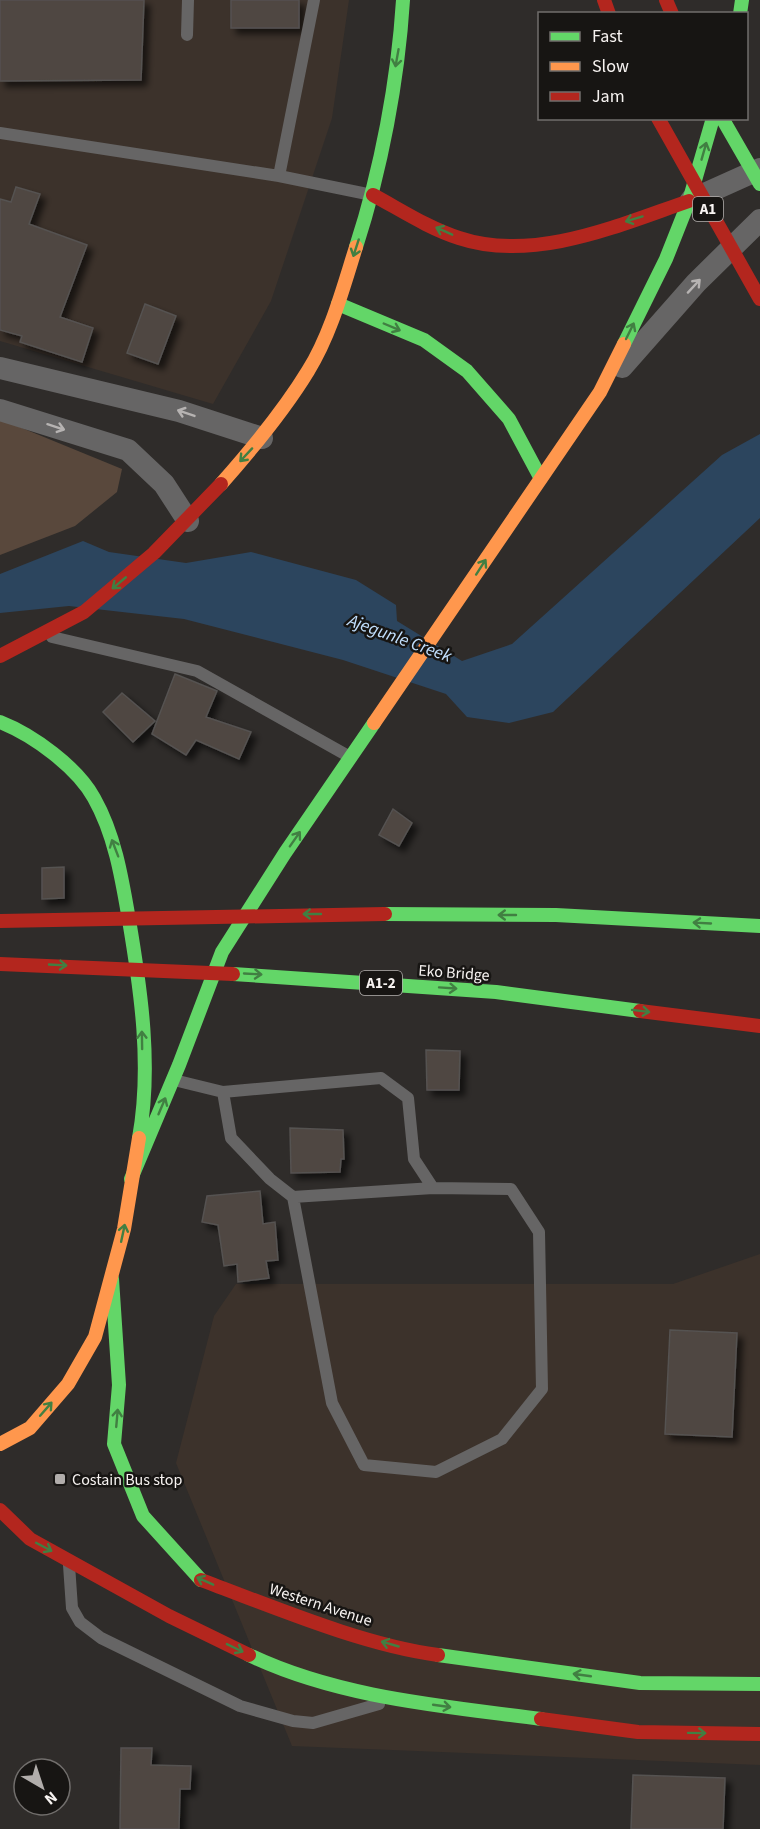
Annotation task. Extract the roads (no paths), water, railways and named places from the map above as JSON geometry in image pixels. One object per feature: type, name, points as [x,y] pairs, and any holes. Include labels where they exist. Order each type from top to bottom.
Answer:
[{"type":"main road","points":[[0,656],[84,612],[154,553],[188,521],[262,438],[309,370],[338,304],[373,195],[401,36],[403,0]]},
{"type":"main road","name":"A1","points":[[659,120],[760,299]]},
{"type":"main road","points":[[131,1179],[222,952],[285,853],[600,392],[666,259],[689,201],[712,120]]},
{"type":"main road","points":[[723,120],[760,184]]},
{"type":"main road","points":[[373,195],[468,241],[517,245],[566,240],[689,201]]},
{"type":"main road","points":[[338,304],[424,340],[467,371],[508,419],[540,477]]},
{"type":"main road","points":[[0,722],[13,727],[56,754],[94,797],[118,856],[141,993],[144,1110],[124,1229],[95,1337],[68,1384],[30,1428],[0,1444]]},
{"type":"main road","points":[[0,921],[305,914],[544,915],[760,926]]},
{"type":"main road","name":"Eko Bridge","points":[[0,964],[292,976],[496,992],[760,1026]]},
{"type":"main road","name":"Western Avenue","points":[[112,1279],[119,1385],[114,1444],[143,1516],[198,1579],[324,1625],[421,1653],[640,1683],[760,1684]]},
{"type":"main road","points":[[0,1510],[30,1539],[169,1616],[281,1670],[395,1700],[638,1732],[760,1734]]},
{"type":"street","points":[[689,201],[760,169]]},
{"type":"street","points":[[600,392],[696,284],[760,220]]},
{"type":"street","points":[[0,368],[179,411],[262,438]]},
{"type":"street","points":[[0,410],[128,450],[164,484],[188,521]]},
{"type":"lane","points":[[187,35],[188,0]]},
{"type":"lane","points":[[279,176],[314,0]]},
{"type":"lane","points":[[0,133],[279,176],[373,195]]},
{"type":"lane","points":[[40,634],[197,671],[351,758]]},
{"type":"lane","points":[[172,1080],[223,1092],[381,1077],[408,1098],[414,1159],[433,1188]]},
{"type":"lane","points":[[223,1092],[231,1138],[270,1179],[293,1197],[332,1403],[364,1465],[436,1472],[502,1439],[542,1389],[539,1232],[511,1189],[433,1188],[293,1197]]},
{"type":"lane","points":[[69,1560],[72,1608],[80,1622],[101,1638],[240,1706],[294,1721],[313,1722],[395,1700]]},
{"type":"water","name":"Ajegunle Creek","points":[[760,434],[760,518],[553,712],[509,723],[467,717],[446,694],[343,660],[184,619],[69,606],[0,613],[0,574],[83,541],[109,552],[186,563],[251,552],[356,580],[396,605],[397,621],[462,661],[512,644],[722,455]]},
{"type":"place","name":"Costain Bus stop","points":[[60,1479]]}]
